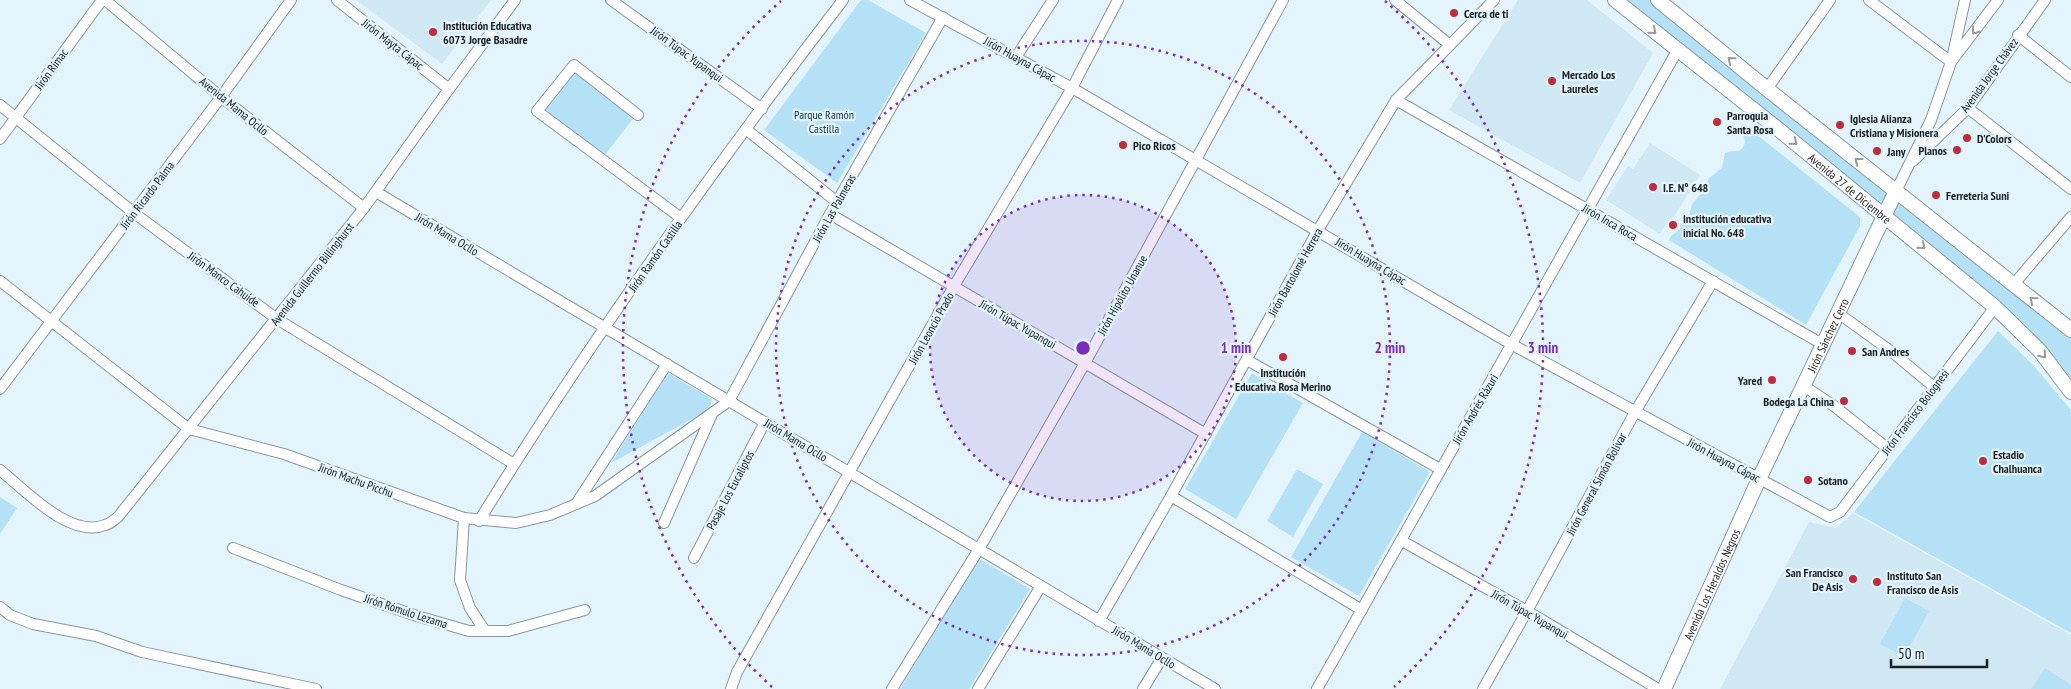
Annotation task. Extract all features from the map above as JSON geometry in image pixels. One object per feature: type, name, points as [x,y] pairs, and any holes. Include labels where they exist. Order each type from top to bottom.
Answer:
[{"type":"street","name":"Avenida Mama Ocllo","points":[[104,0],[221,97],[364,208]]},
{"type":"street","name":"Jirón Rímac","points":[[0,139],[104,0]]},
{"type":"street","name":"Jirón Ricardo Palma","points":[[0,389],[221,97],[291,0]]},
{"type":"street","name":"Jirón Mayta Cápac","points":[[337,0],[449,89]]},
{"type":"street","name":"Avenida Guillermo Billinghurst","points":[[0,470],[61,519],[76,526],[90,528],[105,525],[118,517],[364,208],[515,0]]},
{"type":"street","name":"Jirón Túpac Yupanqui","points":[[611,0],[762,109]]},
{"type":"street","name":"Jirón Ramón Castilla","points":[[479,521],[514,464],[681,218],[843,0]]},
{"type":"street","name":"Jirón Huayna Cápac","points":[[910,0],[1072,88],[1511,344],[1823,514],[1830,517],[1835,516]]},
{"type":"street","points":[[1016,57],[1052,0]]},
{"type":"street","name":"Jirón Leoncio Prado","points":[[731,689],[746,657],[954,286],[1072,88],[1118,0]]},
{"type":"street","name":"Jirón Hipólito Unanue","points":[[892,689],[979,549],[1085,363],[1282,0]]},
{"type":"street","points":[[1395,0],[1450,45]]},
{"type":"street","name":"Jirón Bartolomé Herrera","points":[[1099,620],[1206,434],[1318,230],[1396,100],[1494,0]]},
{"type":"street","name":"Avenida 27 de Diciembre","points":[[1615,0],[1885,215],[1995,307],[2040,352],[2071,392]]},
{"type":"street","name":"Avenida 27 de Diciembre","points":[[1658,0],[2071,330]]},
{"type":"street","points":[[1767,89],[1830,0]]},
{"type":"street","points":[[1870,0],[1951,62],[1962,22],[1965,0]]},
{"type":"street","name":"Avenida Jorge Chávez","points":[[1896,191],[1931,120],[1951,62],[1998,0]]},
{"type":"street","name":"Avenida Jorge Chávez","points":[[1907,167],[1968,108],[2018,35],[2045,0]]},
{"type":"street","name":"Jirón Las Palmeras","points":[[729,401],[830,214],[943,17]]},
{"type":"street","points":[[2018,35],[2071,77]]},
{"type":"street","name":"Jirón Andrés Rázuri","points":[[1317,689],[1677,50]]},
{"type":"street","points":[[638,115],[574,65],[537,111],[681,218]]},
{"type":"street","name":"Jirón Inca Roca","points":[[1396,100],[1824,345]]},
{"type":"street","name":"Jirón Manco Cahuide","points":[[0,104],[134,213],[277,318],[514,464]]},
{"type":"street","points":[[1968,108],[2071,189]]},
{"type":"street","points":[[747,130],[837,202]]},
{"type":"street","name":"Jirón Sánchez Cerro","points":[[1759,479],[1896,191]]},
{"type":"street","name":"Jirón Mama Ocllo","points":[[376,192],[1215,689]]},
{"type":"street","name":"Jirón Túpac Yupanqui","points":[[830,214],[1206,434]]},
{"type":"street","points":[[2014,284],[2071,217]]},
{"type":"street","name":"Jirón Machu Picchu","points":[[0,281],[189,429],[284,454],[445,513],[479,521],[516,523],[550,515],[595,496],[729,401]]},
{"type":"street","name":"Jirón General Simón Bolívar","points":[[1483,689],[1635,412],[1713,281]]},
{"type":"street","name":"Jirón Francisco Bolognesi","points":[[1835,516],[1995,307]]},
{"type":"street","points":[[1838,313],[1892,352],[1934,387]]},
{"type":"street","points":[[1247,360],[1440,469]]},
{"type":"street","points":[[576,504],[667,364]]},
{"type":"street","points":[[1804,386],[1834,406],[1887,448]]},
{"type":"street","points":[[664,523],[713,412]]},
{"type":"street","name":"Pasaje Los Eucaliptos","points":[[694,558],[765,422]]},
{"type":"street","name":"Avenida Los Heraldos Negros","points":[[1664,689],[1759,479]]},
{"type":"street","points":[[1171,496],[1362,610]]},
{"type":"street","points":[[464,518],[460,580],[470,608],[485,631]]},
{"type":"street","name":"Jirón Túpac Yupanqui","points":[[1402,541],[1527,611],[1658,689]]},
{"type":"street","name":"Jirón Rómulo Lezama","points":[[233,548],[341,590],[417,616],[469,631],[508,631],[585,610]]},
{"type":"street","points":[[978,689],[1041,586]]},
{"type":"street","points":[[0,607],[10,615],[33,624],[96,636],[142,652],[316,689]]},
{"type":"street","points":[[1143,689],[1162,658]]},
{"type":"shaded area","name":"Institución Educativa 6073 Jorge Basadre","points":[[356,0],[491,0],[442,64]]},
{"type":"shaded area","name":"Mercado Los Laureles","points":[[1518,0],[1587,0],[1653,53],[1580,183],[1449,110]]},
{"type":"shaded area","name":"I.E. N° 648","points":[[1650,143],[1700,175],[1668,226],[1666,224],[1660,234],[1606,200],[1628,166],[1633,169]]},
{"type":"shaded area","name":"Instituto San Francisco de Asis","points":[[1853,513],[2071,635],[2071,689],[1720,689],[1809,522],[1836,528]]},
{"type":"green space","name":"Parque Ramón Castilla","points":[[861,0],[868,0],[926,33],[837,183],[764,130]]},
{"type":"green space","points":[[1621,0],[1651,0],[1891,193],[1883,208]]},
{"type":"green space","points":[[576,70],[635,116],[604,156],[545,110]]},
{"type":"green space","points":[[1746,126],[1860,217],[1860,226],[1806,325],[1669,240],[1680,229],[1681,223],[1689,216],[1692,204],[1705,189],[1709,178],[1722,168],[1725,153],[1738,151],[1742,148],[1745,141],[1742,131]]},
{"type":"green space","points":[[1898,197],[2071,338],[2071,378],[2048,349],[1997,304],[1889,215]]},
{"type":"green space","name":"Estadio Chalhuanca","points":[[1998,331],[2034,366],[2071,410],[2071,633],[1854,512]]},
{"type":"green space","points":[[668,373],[712,399],[707,411],[611,463]]},
{"type":"green space","points":[[1252,373],[1303,403],[1236,519],[1185,489]]},
{"type":"green space","points":[[1362,432],[1430,472],[1359,596],[1291,557]]},
{"type":"green space","points":[[1297,469],[1323,484],[1293,537],[1267,521]]},
{"type":"green space","points":[[0,497],[17,508],[0,534]]},
{"type":"green space","points":[[978,558],[1030,589],[969,689],[900,689]]},
{"type":"green space","points":[[1905,598],[1929,611],[1904,657],[1880,644]]},
{"type":"green space","points":[[2045,668],[2071,685],[2071,689],[2031,689]]},
{"type":"place","name":"Cerca de ti","points":[[1454,13]]},
{"type":"place","name":"Institución Educativa 6073 Jorge Basadre","points":[[433,32]]},
{"type":"place","name":"Mercado Los Laureles","points":[[1552,81]]},
{"type":"place","name":"Parroquia Santa Rosa","points":[[1717,122]]},
{"type":"place","name":"Iglesia Alianza Cristiana y Misionera","points":[[1840,125]]},
{"type":"place","name":"D'Colors","points":[[1967,138]]},
{"type":"place","name":"Pico Ricos","points":[[1123,145]]},
{"type":"place","name":"Planos","points":[[1957,150]]},
{"type":"place","name":"Jany","points":[[1877,151]]},
{"type":"place","name":"I.E. N° 648","points":[[1653,187]]},
{"type":"place","name":"Ferreteria Suni","points":[[1936,195]]},
{"type":"place","name":"Institución educativa inicial No. 648","points":[[1673,225]]},
{"type":"place","name":"San Andres","points":[[1852,351]]},
{"type":"place","name":"Institución Educativa Rosa Merino","points":[[1283,357]]},
{"type":"place","name":"Yared","points":[[1772,380]]},
{"type":"place","name":"Bodega La China","points":[[1844,401]]},
{"type":"place","name":"Estadio Chalhuanca","points":[[1983,461]]},
{"type":"place","name":"Sotano","points":[[1808,480]]},
{"type":"place","name":"San Francisco De Asis","points":[[1853,579]]},
{"type":"place","name":"Instituto San Francisco de Asis","points":[[1877,582]]}]
